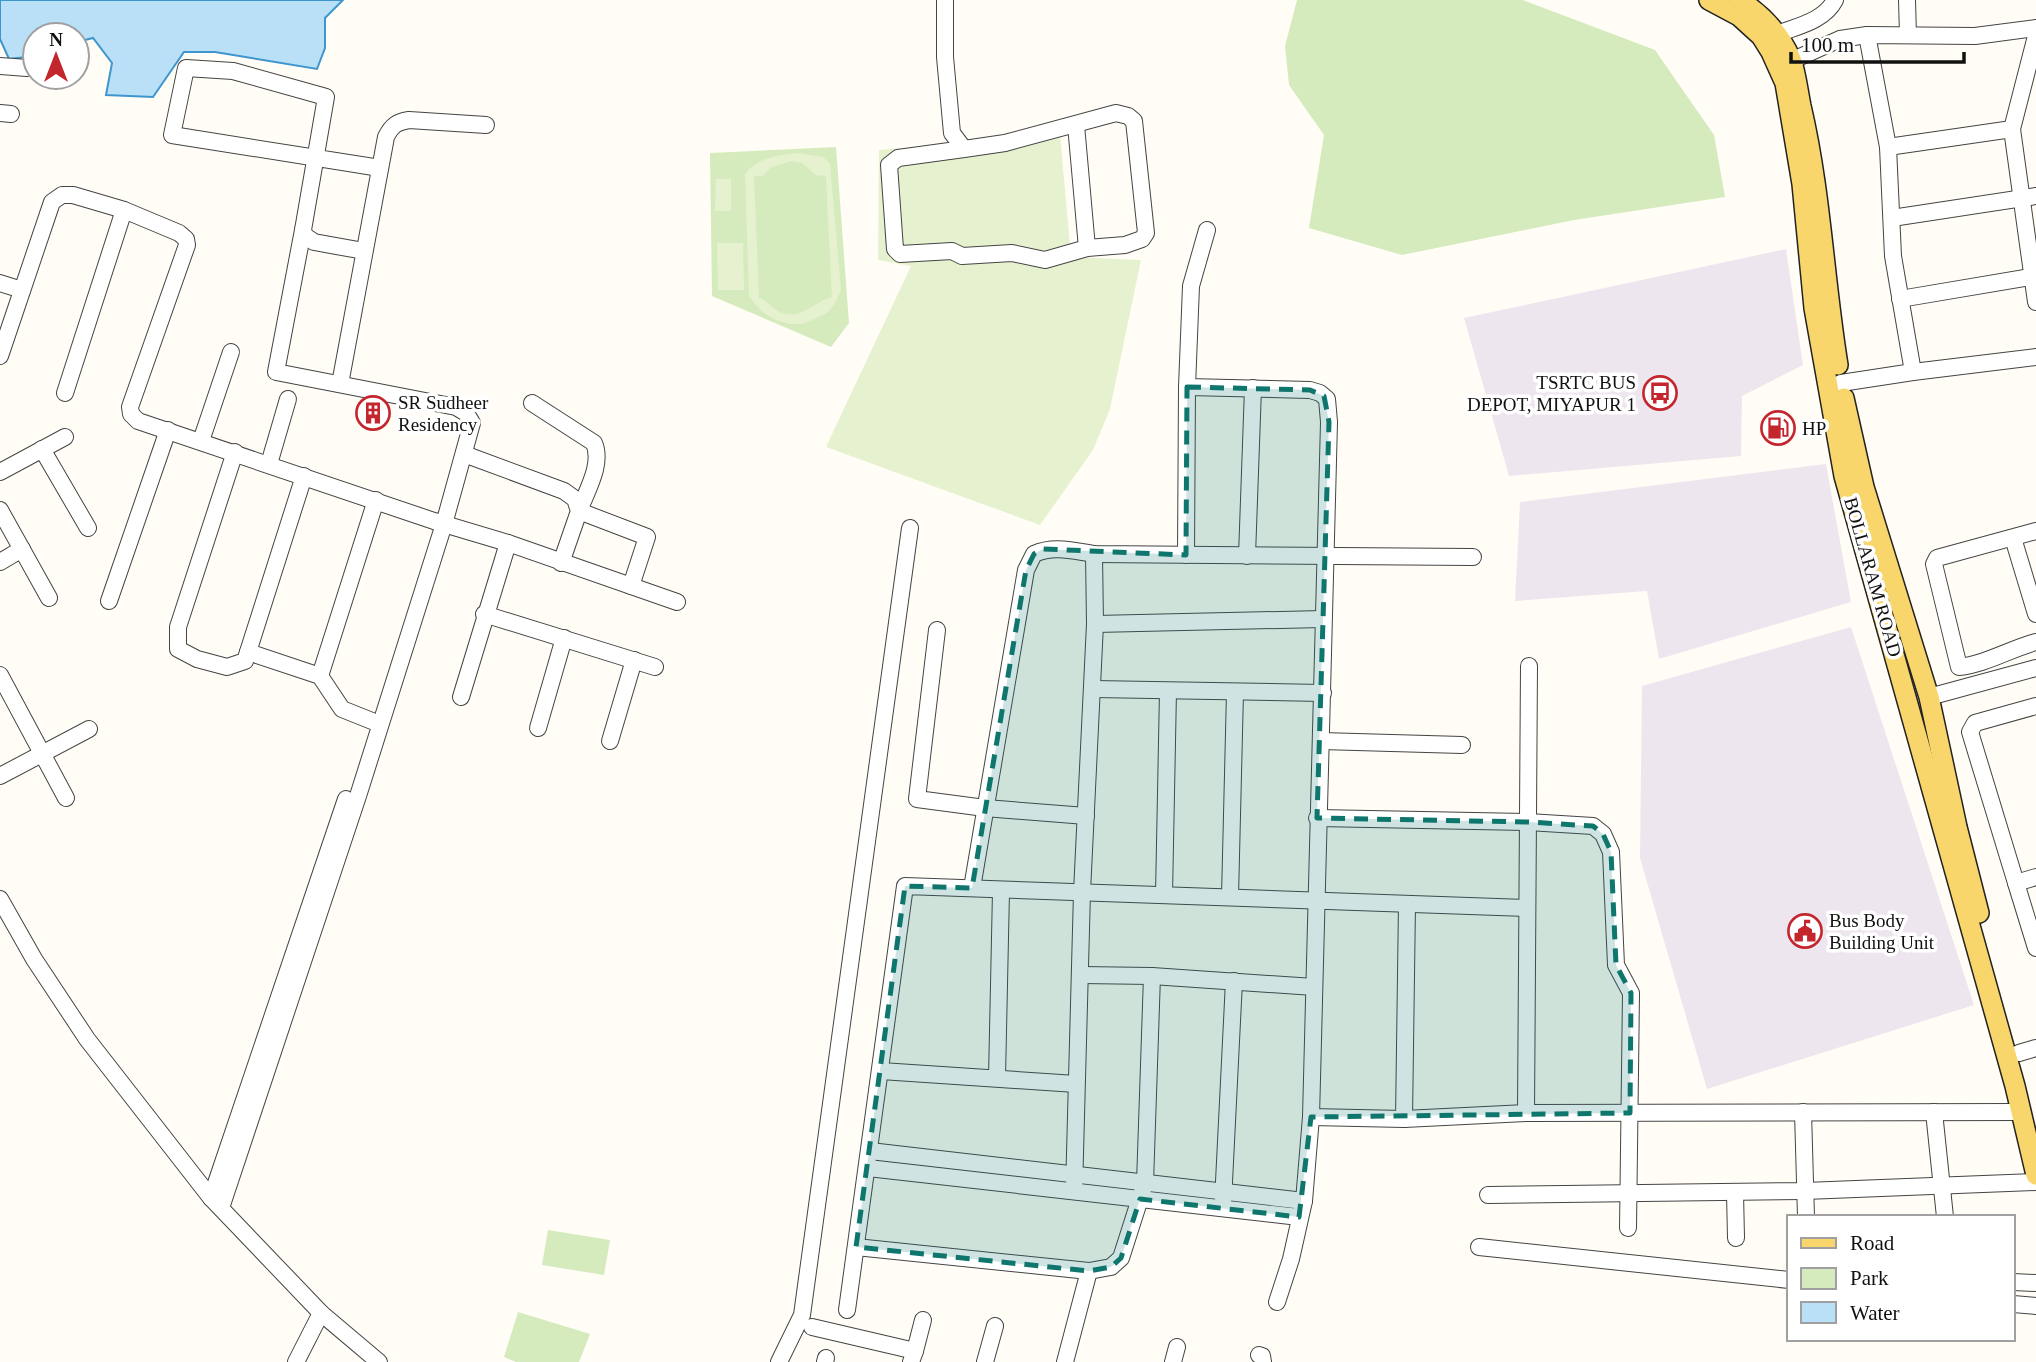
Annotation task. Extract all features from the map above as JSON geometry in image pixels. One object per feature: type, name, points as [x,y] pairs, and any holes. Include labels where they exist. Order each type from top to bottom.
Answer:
[{"type":"main road","name":"BOLLARAM ROAD","points":[[1709,0],[1740,16],[1760,36],[1771,52],[1785,83],[1802,184],[1814,308],[1844,476],[2029,1118]]},
{"type":"main road","name":"BOLLARAM ROAD","points":[[1739,0],[1754,9],[1777,34],[1791,61],[1812,150],[1828,306],[1841,383],[1864,487],[1929,697],[1983,931],[2027,1051],[2029,1118],[2036,1175]]},
{"type":"street","points":[[945,0],[945,57],[952,133],[964,149]]},
{"type":"street","points":[[1777,34],[1818,18],[1835,0]]},
{"type":"street","points":[[1907,0],[1908,35]]},
{"type":"street","points":[[1791,61],[1840,39],[1867,35],[1975,36],[2036,29]]},
{"type":"street","points":[[1867,35],[1888,147],[1893,256],[1913,372]]},
{"type":"street","points":[[2036,36],[2033,61],[2012,129],[2029,197],[2036,302]]},
{"type":"street","points":[[0,66],[21,68]]},
{"type":"street","points":[[216,1203],[472,423],[466,412],[456,407],[276,372],[303,230],[315,158],[326,97],[233,71],[186,68],[172,135],[315,158],[380,168]]},
{"type":"street","points":[[1116,113],[1128,116],[1134,121],[1146,233],[1142,239],[1125,245],[1087,248],[1045,260],[1012,253],[962,256],[952,251],[900,254],[895,249],[889,165],[898,158],[1005,143],[1076,125],[1116,113]]},
{"type":"street","points":[[340,384],[386,137],[391,127],[409,120],[486,125]]},
{"type":"street","points":[[1076,125],[1087,248]]},
{"type":"street","points":[[1888,147],[2012,129]]},
{"type":"street","points":[[0,356],[52,202],[62,195],[73,195],[124,210],[179,233],[186,239],[187,245],[130,407],[131,414],[138,421],[508,543],[677,602]]},
{"type":"street","points":[[1892,218],[2029,197]]},
{"type":"street","points":[[65,393],[124,210]]},
{"type":"street","points":[[1186,555],[1187,387],[1191,286],[1207,229]]},
{"type":"street","points":[[303,230],[305,236],[314,242],[364,251]]},
{"type":"street","points":[[1900,299],[2034,276]]},
{"type":"street","points":[[0,283],[22,290]]},
{"type":"street","points":[[201,441],[231,352]]},
{"type":"street","points":[[1841,383],[2036,357]]},
{"type":"street","points":[[1187,387],[1310,390],[1327,399],[1329,422],[1323,693],[1317,818],[1311,1117],[1304,1201],[1292,1259],[1277,1302]]},
{"type":"street","points":[[1247,556],[1253,388]]},
{"type":"street","points":[[269,464],[288,399]]},
{"type":"street","points":[[532,403],[594,443],[598,453],[561,563]]},
{"type":"street","points":[[109,601],[168,430]]},
{"type":"street","points":[[0,472],[65,437]]},
{"type":"street","points":[[42,449],[88,528]]},
{"type":"street","points":[[235,452],[178,627],[178,649],[197,659],[227,667],[245,662],[304,476]]},
{"type":"street","points":[[464,454],[565,491],[575,499],[579,511]]},
{"type":"street","points":[[320,676],[376,500]]},
{"type":"street","points":[[0,510],[49,598]]},
{"type":"street","points":[[579,511],[647,537],[631,586]]},
{"type":"street","points":[[216,1203],[354,809],[439,522]]},
{"type":"street","points":[[779,1362],[802,1315],[910,528]]},
{"type":"street","points":[[2036,531],[1937,558],[1934,564],[1959,667],[1997,657],[2014,648],[2036,642]]},
{"type":"street","points":[[2012,538],[2032,590],[2036,614]]},
{"type":"street","points":[[461,697],[484,614],[508,543]]},
{"type":"street","points":[[972,888],[1026,570],[1034,554],[1056,548],[1094,554],[1473,557]]},
{"type":"street","points":[[0,562],[22,550]]},
{"type":"street","points":[[1075,1183],[1082,892],[1095,624],[1094,554]]},
{"type":"street","points":[[484,614],[655,667]]},
{"type":"street","points":[[1095,624],[1323,620]]},
{"type":"street","points":[[937,629],[917,799],[985,808],[1086,816]]},
{"type":"street","points":[[538,727],[564,638]]},
{"type":"street","points":[[247,652],[320,676],[342,709],[372,721]]},
{"type":"street","points":[[610,741],[635,660]]},
{"type":"street","points":[[1526,1114],[1529,666]]},
{"type":"street","points":[[1929,697],[2036,668]]},
{"type":"street","points":[[0,675],[66,798]]},
{"type":"street","points":[[1093,689],[1323,693]]},
{"type":"street","points":[[1164,895],[1168,691]]},
{"type":"street","points":[[1230,897],[1235,692]]},
{"type":"street","points":[[2036,706],[1975,723],[1970,732],[2036,948]]},
{"type":"street","points":[[0,776],[89,729]]},
{"type":"street","points":[[1321,741],[1462,745]]},
{"type":"street","points":[[1317,818],[1528,822],[1593,826],[1603,834],[1611,852],[1616,965],[1631,993],[1628,1228]]},
{"type":"street","points":[[2016,883],[2036,877]]},
{"type":"street","points":[[848,1310],[905,886],[1527,908]]},
{"type":"street","points":[[997,1077],[1000,891]]},
{"type":"street","points":[[0,899],[34,959],[87,1039],[216,1203],[321,1312],[379,1362]]},
{"type":"street","points":[[1404,1119],[1406,904]]},
{"type":"street","points":[[1081,975],[1152,976],[1314,987]]},
{"type":"street","points":[[856,1247],[1088,1271],[1111,1267],[1121,1258],[1143,1191],[1152,976]]},
{"type":"street","points":[[1223,1201],[1234,981]]},
{"type":"street","points":[[881,1071],[1076,1084]]},
{"type":"street","points":[[1803,1112],[1806,1215]]},
{"type":"street","points":[[1934,1112],[1945,1215]]},
{"type":"street","points":[[1311,1117],[1404,1119],[1526,1114],[1934,1112],[2029,1118]]},
{"type":"street","points":[[869,1159],[1223,1201],[1299,1217]]},
{"type":"street","points":[[1488,1195],[1735,1193],[2036,1182]]},
{"type":"street","points":[[1735,1193],[1736,1238]]},
{"type":"street","points":[[1223,1201],[1304,1201]]},
{"type":"street","points":[[1479,1247],[1787,1280]]},
{"type":"street","points":[[1065,1362],[1088,1271]]},
{"type":"street","points":[[2015,1282],[2036,1283]]},
{"type":"street","points":[[2015,1304],[2036,1306]]},
{"type":"street","points":[[296,1362],[321,1312]]},
{"type":"street","points":[[813,1327],[913,1356],[923,1320]]},
{"type":"street","points":[[985,1362],[995,1326]]},
{"type":"street","points":[[1256,1362],[1259,1355],[1262,1356],[1263,1362]]},
{"type":"highlighted area","points":[[1187,387],[1310,390],[1324,396],[1329,422],[1317,818],[1528,822],[1593,826],[1603,834],[1611,852],[1616,965],[1631,993],[1630,1113],[1311,1117],[1299,1217],[1140,1199],[1121,1258],[1111,1267],[1089,1271],[856,1247],[905,886],[972,888],[1026,570],[1034,554],[1043,549],[1186,555]]},
{"type":"shaded area","points":[[1786,249],[1803,365],[1742,396],[1741,456],[1509,476],[1464,318]]},
{"type":"shaded area","points":[[1826,464],[1851,602],[1659,659],[1647,591],[1515,601],[1520,502]]},
{"type":"shaded area","name":"Bus Body Building Unit","points":[[1851,627],[1974,1005],[1707,1089],[1640,858],[1642,686]]},
{"type":"green space","points":[[1297,0],[1523,0],[1655,50],[1714,135],[1725,197],[1574,220],[1402,255],[1309,228],[1324,135],[1289,85],[1285,46]]},
{"type":"green space","points":[[1060,134],[1071,257],[1141,260],[1110,409],[1093,450],[1040,525],[826,447],[911,266],[878,260],[879,150]]},
{"type":"green space","points":[[836,147],[849,323],[831,347],[712,296],[710,153]]},
{"type":"green space","points":[[799,153],[823,157],[830,164],[841,290],[827,313],[803,324],[789,324],[764,313],[749,296],[745,174],[763,160]],"holes":[[[791,161],[802,163],[816,175],[826,176],[832,297],[800,313],[786,314],[759,298],[754,176],[763,176],[770,168]]]},
{"type":"green space","points":[[716,179],[731,179],[731,211],[715,211]]},
{"type":"green space","points":[[717,243],[743,243],[744,290],[718,290]]},
{"type":"green space","points":[[548,1230],[610,1240],[604,1275],[542,1265]]},
{"type":"green space","points":[[518,1312],[590,1334],[579,1362],[516,1362],[504,1357]]},
{"type":"water","points":[[0,0],[343,0],[325,18],[325,48],[317,69],[215,52],[184,52],[153,97],[106,95],[112,63],[91,38],[91,21],[21,21],[21,58],[9,59],[0,39]]},
{"type":"place","name":"TSRTC BUS DEPOT, MIYAPUR 1","points":[[1660,393]]},
{"type":"place","name":"SR Sudheer Residency","points":[[373,413]]},
{"type":"place","name":"HP","points":[[1778,428]]},
{"type":"place","name":"Bus Body Building Unit","points":[[1805,931]]}]
